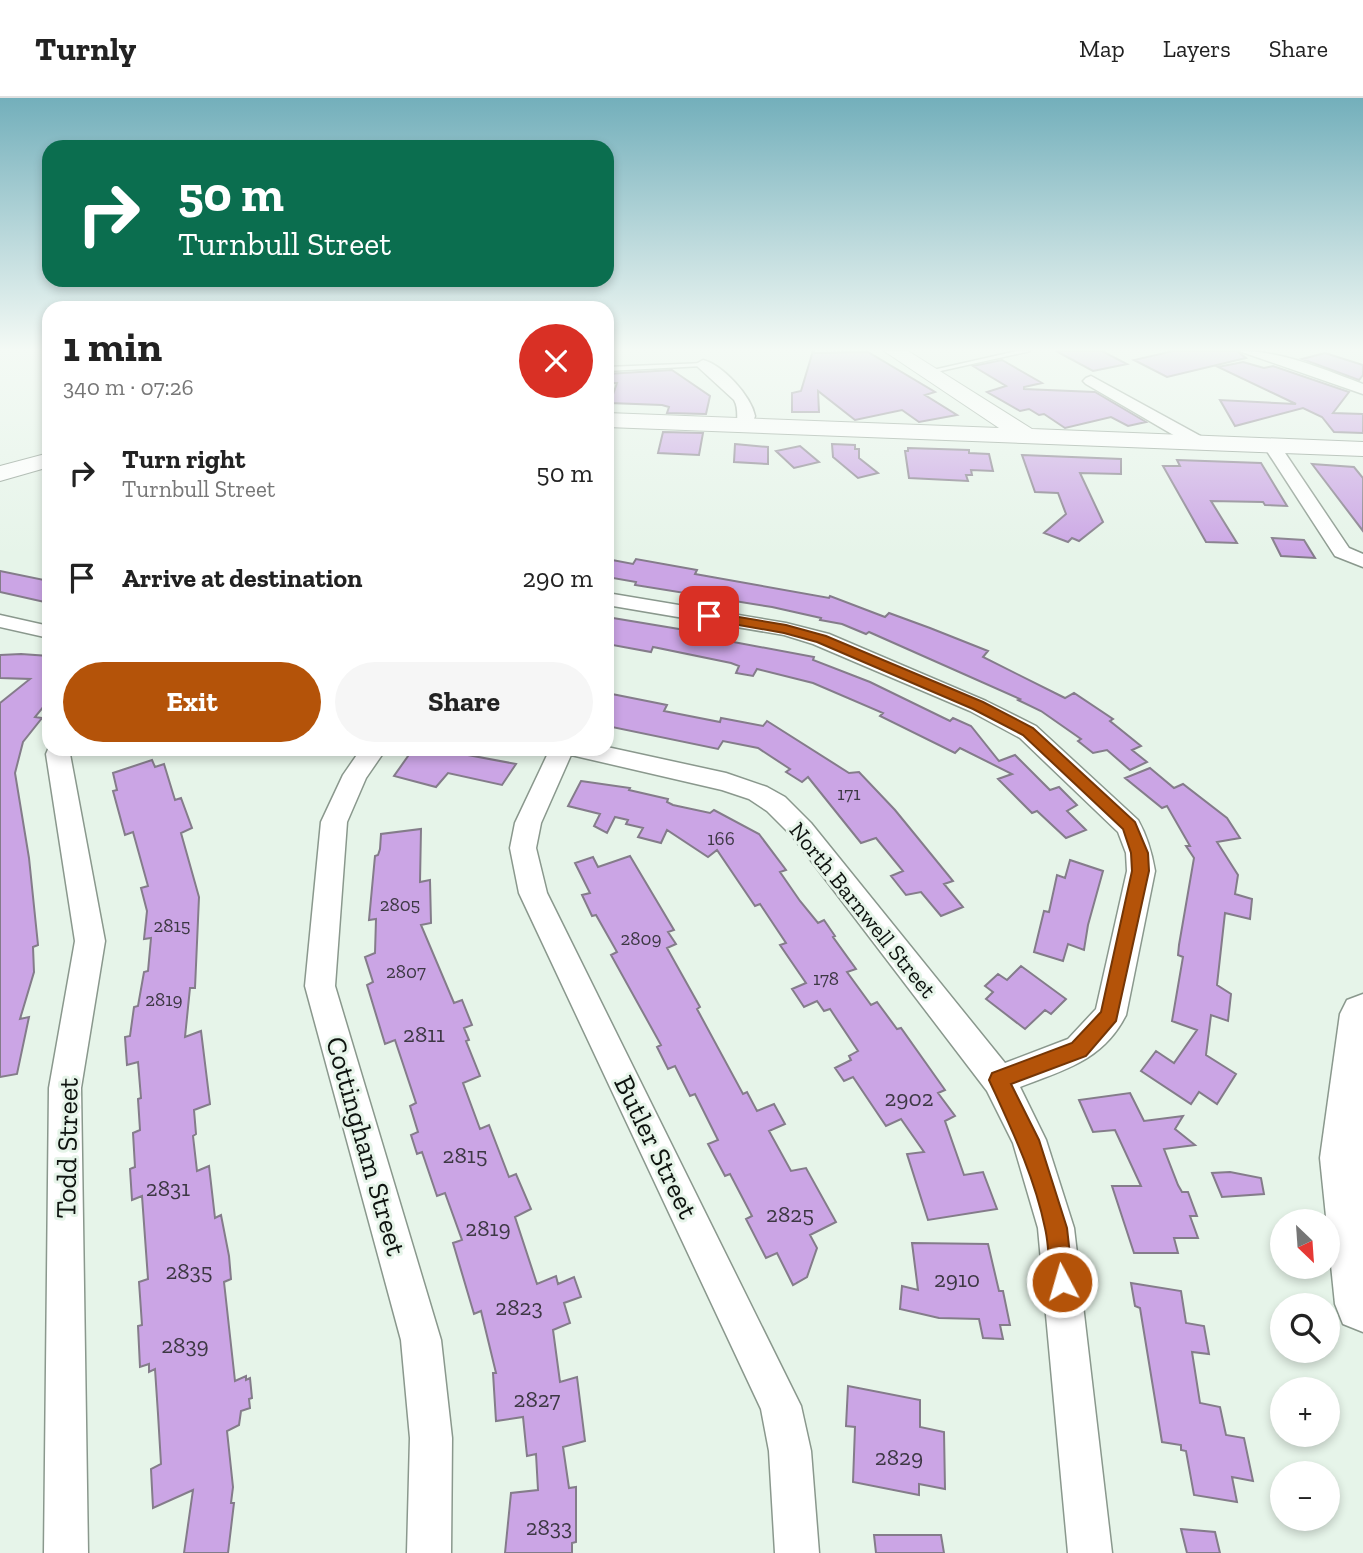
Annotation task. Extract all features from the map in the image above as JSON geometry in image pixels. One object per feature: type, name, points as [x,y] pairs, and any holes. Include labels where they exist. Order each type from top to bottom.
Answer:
[{"type":"main road","points":[[1000,419],[1026,436]]},
{"type":"main road","points":[[614,420],[1363,449]]},
{"type":"main road","points":[[0,474],[42,462]]},
{"type":"main road","points":[[1363,1014],[1345,1158],[1363,1304]]},
{"type":"street","points":[[745,425],[747,419]]},
{"type":"street","points":[[1158,419],[1200,443]]},
{"type":"street","points":[[1271,445],[1342,552],[1363,561]]},
{"type":"street","points":[[614,599],[786,629],[821,639],[978,706],[1028,732],[1129,827],[1139,853],[1140,871],[1110,1015],[1079,1049],[999,1080]]},
{"type":"street","points":[[0,621],[42,630]]},
{"type":"street","name":"Todd Street","points":[[58,756],[90,941],[65,1088],[66,1553]]},
{"type":"street","name":"Cottingham Street","points":[[369,756],[355,775],[334,822],[320,986],[421,1340],[431,1438],[429,1553]]},
{"type":"street","name":"Butler Street","points":[[559,756],[528,823],[523,848],[533,893],[780,1406],[790,1451],[797,1553]]},
{"type":"street","name":"North Barnwell Street","points":[[610,756],[726,782],[758,793],[776,804],[802,830],[999,1080],[1029,1140],[1056,1228],[1090,1553]]},
{"type":"building","points":[[915,419],[936,419],[919,422]]},
{"type":"building","points":[[1051,419],[1103,419],[1065,428]]},
{"type":"building","points":[[1115,419],[1141,419],[1146,422],[1128,426]]},
{"type":"building","points":[[1231,419],[1262,419],[1235,426]]},
{"type":"building","points":[[1324,419],[1363,419],[1363,433],[1334,432]]},
{"type":"building","points":[[663,432],[703,433],[699,455],[658,453]]},
{"type":"building","points":[[735,444],[768,447],[768,464],[734,462]]},
{"type":"building","points":[[832,444],[855,445],[855,449],[859,449],[859,458],[878,473],[858,478],[833,457]]},
{"type":"building","points":[[800,446],[819,462],[794,468],[776,451]]},
{"type":"building","points":[[908,448],[969,450],[969,453],[989,454],[993,471],[971,470],[972,475],[966,475],[968,481],[909,478],[905,451],[908,451]]},
{"type":"building","points":[[1022,455],[1121,459],[1121,474],[1080,473],[1103,522],[1079,541],[1072,538],[1068,542],[1044,533],[1066,514],[1058,493],[1035,492]]},
{"type":"building","points":[[1177,460],[1261,463],[1287,506],[1265,505],[1263,502],[1211,501],[1237,543],[1206,542],[1163,466],[1180,466]]},
{"type":"building","points":[[1312,464],[1354,467],[1363,478],[1363,531]]},
{"type":"building","points":[[1272,538],[1304,540],[1315,558],[1281,556]]},
{"type":"building","points":[[636,559],[697,570],[695,574],[829,598],[830,596],[885,617],[889,613],[988,651],[983,657],[1065,698],[1074,693],[1113,719],[1110,721],[1141,746],[1132,750],[1147,762],[1130,770],[1107,750],[1093,753],[1078,741],[1081,739],[1041,711],[1018,700],[1020,699],[869,632],[866,634],[842,624],[772,607],[635,585],[636,582],[614,578],[614,560],[633,564]]},
{"type":"building","points":[[0,571],[42,580],[42,601],[0,592]]},
{"type":"building","points":[[614,618],[709,634],[707,637],[814,657],[813,660],[870,682],[950,721],[953,718],[971,726],[999,761],[1015,755],[1050,790],[1059,787],[1077,805],[1067,811],[1086,830],[1066,838],[1037,811],[1032,813],[998,779],[1012,774],[960,748],[955,753],[880,716],[883,713],[813,683],[757,669],[753,676],[736,673],[739,666],[731,663],[653,647],[651,652],[614,645]]},
{"type":"building","points":[[0,655],[42,656],[42,708],[35,717],[42,718],[23,742],[15,773],[29,858],[38,945],[33,947],[34,972],[20,1019],[29,1017],[17,1074],[0,1077],[0,703],[30,679],[0,678]]},
{"type":"building","points":[[614,694],[667,705],[664,711],[720,722],[721,718],[763,726],[767,721],[849,773],[859,772],[895,810],[953,881],[944,884],[963,907],[941,916],[921,892],[906,895],[891,876],[903,871],[876,838],[861,843],[808,777],[802,782],[786,772],[790,769],[758,748],[723,741],[718,749],[614,727]]},
{"type":"building","points":[[408,756],[473,756],[516,764],[502,785],[448,773],[436,787],[394,776]]},
{"type":"building","points":[[152,760],[155,767],[164,764],[175,800],[181,798],[192,828],[181,833],[199,897],[195,988],[190,988],[185,1037],[201,1031],[210,1104],[194,1110],[196,1134],[193,1136],[197,1171],[209,1166],[215,1218],[221,1215],[229,1256],[231,1279],[224,1282],[235,1381],[246,1376],[246,1380],[250,1378],[252,1398],[249,1399],[250,1408],[241,1411],[239,1425],[227,1431],[233,1487],[231,1503],[234,1503],[228,1553],[184,1553],[193,1490],[153,1508],[151,1469],[161,1464],[155,1369],[149,1372],[149,1364],[140,1367],[138,1326],[142,1325],[139,1282],[148,1279],[142,1196],[132,1200],[130,1169],[135,1167],[133,1133],[140,1130],[138,1099],[141,1098],[138,1062],[127,1065],[125,1037],[130,1036],[134,1007],[138,1006],[144,972],[148,971],[151,938],[144,939],[147,911],[141,888],[148,886],[133,832],[125,835],[113,791],[117,790],[113,773]]},
{"type":"building","points":[[1150,768],[1174,788],[1183,784],[1227,818],[1240,838],[1217,842],[1238,875],[1235,894],[1252,899],[1250,919],[1225,913],[1217,985],[1231,994],[1228,1021],[1211,1015],[1206,1055],[1236,1074],[1217,1104],[1199,1092],[1191,1104],[1141,1071],[1156,1051],[1174,1063],[1197,1030],[1172,1021],[1183,957],[1178,955],[1179,945],[1194,858],[1167,806],[1162,808],[1125,778]]},
{"type":"building","points":[[581,781],[630,788],[629,790],[668,799],[667,802],[673,805],[710,813],[714,810],[759,834],[786,870],[780,872],[800,901],[818,923],[824,920],[856,969],[847,972],[871,1005],[877,1002],[897,1029],[901,1028],[945,1090],[938,1093],[955,1116],[945,1121],[964,1175],[983,1172],[997,1209],[928,1220],[907,1154],[924,1152],[901,1119],[886,1126],[853,1077],[844,1081],[835,1068],[851,1060],[849,1056],[858,1051],[830,1009],[824,1011],[817,1001],[804,1007],[792,989],[806,983],[780,945],[786,943],[760,904],[755,906],[717,850],[708,857],[667,830],[661,843],[638,837],[643,828],[626,824],[628,820],[615,817],[607,833],[594,826],[600,814],[568,806]]},
{"type":"building","points":[[421,829],[420,882],[430,880],[431,923],[421,925],[454,1003],[462,1000],[472,1025],[464,1028],[469,1040],[466,1041],[480,1076],[463,1083],[480,1129],[489,1125],[509,1177],[516,1174],[531,1209],[515,1217],[537,1284],[556,1276],[558,1284],[574,1277],[581,1297],[564,1303],[570,1323],[553,1330],[560,1382],[577,1377],[585,1441],[563,1447],[569,1488],[576,1487],[576,1542],[572,1543],[572,1553],[505,1553],[511,1493],[538,1490],[536,1454],[527,1456],[523,1417],[496,1421],[493,1373],[496,1373],[481,1311],[474,1314],[453,1243],[462,1240],[445,1193],[437,1196],[422,1152],[417,1154],[411,1135],[418,1132],[410,1106],[416,1103],[395,1040],[385,1044],[367,985],[373,982],[365,957],[375,953],[376,919],[369,920],[375,856],[380,849],[381,834]]},
{"type":"building","points":[[630,856],[674,930],[668,932],[676,944],[667,948],[743,1094],[747,1092],[757,1111],[774,1104],[785,1124],[769,1131],[791,1171],[806,1168],[836,1222],[810,1235],[817,1248],[807,1277],[793,1285],[777,1253],[766,1258],[746,1219],[752,1216],[730,1174],[725,1176],[708,1144],[718,1140],[695,1094],[690,1096],[675,1066],[668,1069],[657,1047],[661,1045],[611,955],[617,952],[596,915],[592,916],[582,895],[590,893],[575,863],[593,857],[598,867]]},
{"type":"building","points":[[1070,860],[1103,871],[1084,950],[1068,944],[1063,961],[1034,952],[1044,911],[1049,912],[1057,875],[1065,878]]},
{"type":"building","points":[[1021,966],[1066,999],[1051,1014],[1045,1010],[1025,1029],[986,999],[993,992],[985,986],[998,974],[1007,980]]},
{"type":"building","points":[[1130,1093],[1144,1121],[1183,1116],[1175,1129],[1195,1145],[1164,1149],[1178,1185],[1182,1192],[1188,1192],[1197,1216],[1190,1216],[1198,1238],[1174,1238],[1178,1253],[1134,1253],[1112,1186],[1141,1186],[1115,1130],[1093,1132],[1079,1100]]},
{"type":"building","points":[[1230,1172],[1261,1178],[1264,1194],[1222,1197],[1212,1173]]},
{"type":"building","points":[[912,1243],[988,1244],[999,1291],[1003,1291],[1010,1325],[1000,1325],[1003,1339],[983,1338],[979,1319],[939,1318],[900,1309],[902,1286],[918,1290]]},
{"type":"building","points":[[1131,1283],[1181,1291],[1186,1323],[1204,1326],[1209,1354],[1192,1352],[1200,1403],[1220,1407],[1226,1435],[1244,1438],[1253,1481],[1232,1477],[1237,1502],[1194,1495],[1186,1451],[1181,1450],[1181,1445],[1162,1442],[1140,1308],[1135,1306]]},
{"type":"building","points":[[848,1386],[920,1400],[920,1427],[944,1432],[945,1489],[919,1484],[919,1495],[853,1482],[855,1427],[846,1426]]},
{"type":"building","points":[[1181,1529],[1215,1532],[1220,1553],[1187,1553]]},
{"type":"building","points":[[874,1535],[941,1535],[944,1553],[876,1553]]},
{"type":"route","points":[[709,616],[786,629],[821,639],[978,706],[1028,732],[1129,827],[1139,853],[1140,871],[1110,1015],[1079,1049],[999,1080],[1029,1140],[1056,1228],[1062,1282]]}]
